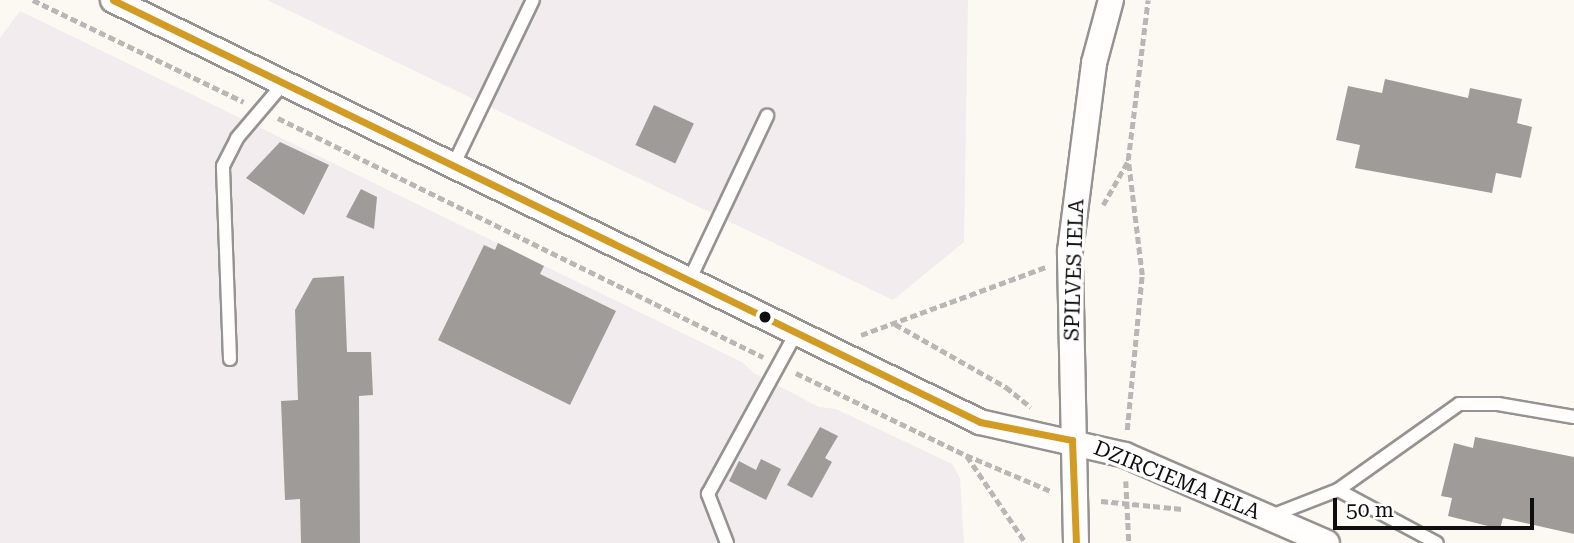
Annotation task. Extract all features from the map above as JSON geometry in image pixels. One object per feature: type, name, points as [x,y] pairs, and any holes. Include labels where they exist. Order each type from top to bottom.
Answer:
[{"type":"street","name":"DZIRCIEMA IELA","points":[[113,0],[980,422],[1072,440],[1125,455],[1327,543]]},
{"type":"street","name":"SPILVES IELA","points":[[1076,543],[1070,251],[1094,63],[1111,0]]},
{"type":"lane","points":[[453,166],[533,0]]},
{"type":"lane","points":[[230,359],[223,166],[237,138],[283,84]]},
{"type":"lane","points":[[689,281],[767,116]]},
{"type":"lane","points":[[727,543],[708,494],[796,333]]},
{"type":"lane","points":[[1270,517],[1338,490],[1459,404],[1498,404],[1574,417]]},
{"type":"lane","points":[[1338,490],[1437,543]]},
{"type":"path","points":[[33,0],[966,455],[1074,498],[1196,511]]},
{"type":"path","points":[[1129,543],[1125,455],[1142,275],[1128,160],[1148,0]]},
{"type":"path","points":[[1099,213],[1128,160]]},
{"type":"path","points":[[826,348],[1037,274],[1070,251]]},
{"type":"path","points":[[894,324],[1006,387],[1034,410]]},
{"type":"path","points":[[966,455],[1026,543]]},
{"type":"shaded area","points":[[267,0],[968,0],[964,242],[893,300]]},
{"type":"shaded area","points":[[20,11],[742,362],[754,373],[819,407],[836,409],[952,464],[960,478],[964,543],[0,543],[0,38]]},
{"type":"building","points":[[1385,79],[1468,98],[1470,88],[1522,99],[1517,123],[1532,127],[1521,178],[1496,173],[1492,193],[1355,168],[1360,145],[1336,140],[1348,86],[1382,93]]},
{"type":"building","points":[[654,105],[694,124],[675,163],[635,145]]},
{"type":"building","points":[[280,142],[329,165],[304,215],[246,178]]},
{"type":"building","points":[[361,189],[377,197],[374,229],[346,217]]},
{"type":"building","points":[[498,243],[544,266],[540,274],[616,311],[570,405],[438,340],[484,245],[495,250]]},
{"type":"building","points":[[344,276],[347,352],[371,352],[373,395],[359,396],[360,543],[301,543],[300,499],[285,500],[281,401],[298,400],[295,310],[313,278]]},
{"type":"building","points":[[820,427],[838,436],[825,458],[832,462],[812,498],[787,485]]},
{"type":"building","points":[[1475,437],[1574,457],[1574,534],[1503,518],[1500,529],[1448,516],[1452,498],[1441,496],[1454,443],[1473,448]]},
{"type":"building","points":[[761,459],[781,469],[766,500],[729,481],[739,461],[756,470]]},
{"type":"transit line","points":[[113,0],[980,422],[1072,440]]},
{"type":"transit line","points":[[1072,440],[1076,543]]}]
